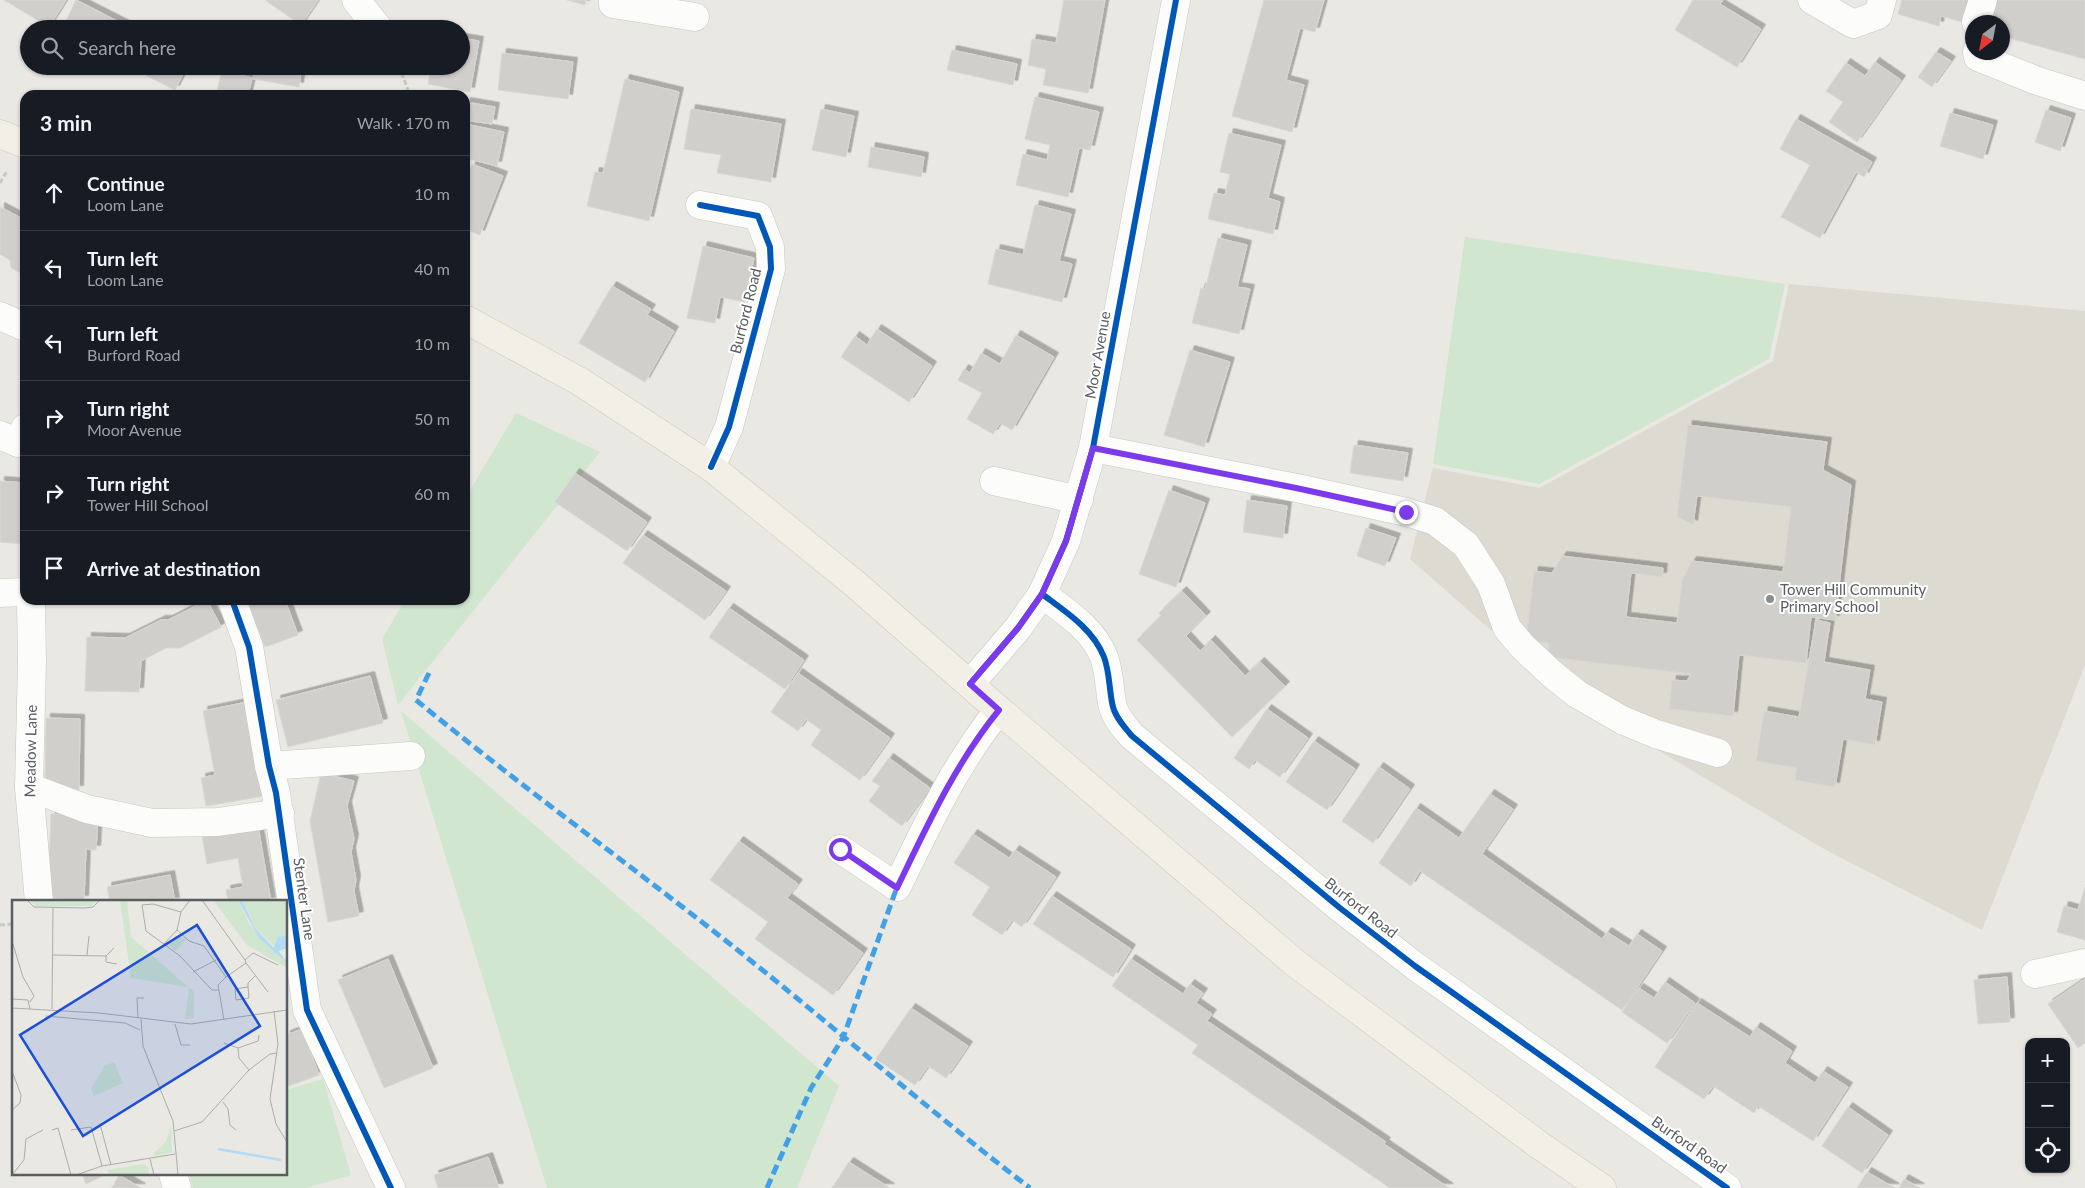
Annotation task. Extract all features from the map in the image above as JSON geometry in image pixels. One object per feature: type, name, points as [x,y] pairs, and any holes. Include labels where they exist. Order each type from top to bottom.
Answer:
[{"type":"main road","points":[[0,134],[20,142]]},
{"type":"main road","points":[[470,322],[579,381],[712,467],[854,583],[999,710],[1295,963],[1539,1145],[1602,1188]]},
{"type":"street","points":[[356,0],[372,20]]},
{"type":"street","points":[[613,0],[613,4],[695,17]]},
{"type":"street","name":"Moor Avenue","points":[[970,684],[1018,628],[1042,594],[1066,541],[1079,500],[1093,448],[1176,0]]},
{"type":"street","points":[[1812,0],[1852,24],[1878,15],[1882,0]]},
{"type":"street","points":[[1978,15],[1983,0]]},
{"type":"street","points":[[1985,60],[2035,80],[2085,96]]},
{"type":"street","name":"Burford Road","points":[[700,205],[758,216],[770,248],[771,269],[729,427],[712,467]]},
{"type":"street","points":[[0,316],[20,324]]},
{"type":"street","points":[[0,435],[18,444],[20,439]]},
{"type":"street","points":[[1093,448],[1296,488],[1406,512],[1435,521],[1466,545],[1491,584],[1507,628],[1523,647],[1577,694],[1622,720],[1656,734],[1718,753]]},
{"type":"street","points":[[994,481],[1079,500]]},
{"type":"street","points":[[0,593],[20,592]]},
{"type":"street","name":"Burford Road","points":[[1042,594],[1082,625],[1096,641],[1104,659],[1114,709],[1121,724],[1132,736],[1340,908],[1400,954],[1727,1188]]},
{"type":"street","name":"Meadow Lane","points":[[31,605],[32,662],[29,787],[39,900]]},
{"type":"street","name":"Stenter Lane","points":[[234,605],[249,647],[269,766],[280,813],[307,1010],[391,1188]]},
{"type":"street","points":[[840,849],[897,888],[947,787],[976,739],[999,710]]},
{"type":"street","points":[[269,766],[411,756]]},
{"type":"street","points":[[29,787],[87,809],[152,823],[218,822],[280,813]]},
{"type":"street","points":[[2035,974],[2085,963]]},
{"type":"path","points":[[402,75],[408,90]]},
{"type":"shaded area","name":"Tower Hill Community Primary School","points":[[1789,284],[2085,311],[2085,665],[1982,930],[1824,849],[1624,730],[1501,639],[1410,559],[1433,468],[1539,488],[1773,361]]},
{"type":"green space","points":[[1465,237],[1785,284],[1769,359],[1539,484],[1433,464]]},
{"type":"green space","points":[[516,413],[600,452],[398,705],[382,639],[402,605],[470,605],[470,491]]},
{"type":"green space","points":[[401,711],[839,1086],[797,1188],[547,1188]]},
{"type":"green space","points":[[323,1079],[351,1175],[306,1188],[193,1188],[190,1176],[288,1176],[288,1089]]},
{"type":"building","points":[[4,0],[66,0],[53,20],[37,20]]},
{"type":"building","points":[[76,0],[115,20],[66,20]]},
{"type":"building","points":[[265,0],[318,0],[304,20],[294,20]]},
{"type":"building","points":[[567,0],[586,0],[585,5]]},
{"type":"building","points":[[1064,0],[1105,0],[1088,93],[1043,85],[1046,69],[1028,65],[1032,39],[1056,43]]},
{"type":"building","points":[[1264,0],[1324,0],[1315,32],[1300,28],[1286,80],[1304,85],[1292,132],[1232,116]]},
{"type":"building","points":[[1693,0],[1723,0],[1720,4],[1761,29],[1737,67],[1675,30]]},
{"type":"building","points":[[1902,0],[1981,0],[1976,15],[1965,15],[1965,23],[1941,16],[1939,26],[1898,14]]},
{"type":"building","points":[[1992,0],[2085,0],[2085,59],[2010,38],[2010,15],[1987,15]]},
{"type":"building","points":[[470,40],[479,41],[470,92],[470,90],[428,84],[430,75],[470,75]]},
{"type":"building","points":[[952,50],[1017,64],[1013,85],[947,70]]},
{"type":"building","points":[[1936,52],[1951,61],[1932,87],[1918,77]]},
{"type":"building","points":[[502,53],[573,62],[568,99],[498,90]]},
{"type":"building","points":[[1875,62],[1901,80],[1857,142],[1829,122],[1843,102],[1826,91],[1846,63],[1865,76]]},
{"type":"building","points":[[145,75],[182,75],[175,90]]},
{"type":"building","points":[[221,75],[241,75],[252,78],[249,90],[217,90]]},
{"type":"building","points":[[254,75],[301,75],[299,87],[253,79]]},
{"type":"building","points":[[625,79],[679,92],[649,221],[587,206],[595,172],[603,173]]},
{"type":"building","points":[[1035,97],[1099,112],[1090,150],[1079,148],[1068,197],[1016,185],[1023,154],[1047,160],[1050,145],[1025,139]]},
{"type":"building","points":[[470,103],[495,107],[492,124],[470,121]]},
{"type":"building","points":[[691,109],[781,124],[771,182],[717,173],[721,155],[684,149]]},
{"type":"building","points":[[821,109],[854,116],[846,157],[812,150]]},
{"type":"building","points":[[2046,110],[2071,118],[2060,151],[2035,142]]},
{"type":"building","points":[[1950,113],[1993,125],[1983,159],[1940,146]]},
{"type":"building","points":[[1796,119],[1872,162],[1864,177],[1856,172],[1820,238],[1781,217],[1810,165],[1780,149]]},
{"type":"building","points":[[470,125],[504,132],[497,166],[470,159]]},
{"type":"building","points":[[1229,133],[1281,145],[1268,198],[1280,202],[1273,234],[1208,219],[1214,193],[1225,195],[1230,174],[1220,172]]},
{"type":"building","points":[[871,147],[924,157],[921,177],[868,167]]},
{"type":"building","points":[[472,164],[503,176],[480,235],[470,231],[470,169]]},
{"type":"building","points":[[1035,205],[1071,214],[1059,261],[1072,264],[1062,302],[988,284],[996,249],[1023,255]]},
{"type":"building","points":[[0,207],[20,217],[20,272],[11,268],[10,260],[0,254]]},
{"type":"building","points":[[1218,238],[1247,245],[1237,287],[1250,289],[1239,334],[1192,323],[1201,288],[1205,290]]},
{"type":"building","points":[[703,246],[754,258],[745,302],[720,297],[715,323],[687,318]]},
{"type":"building","points":[[612,286],[651,309],[647,315],[674,331],[645,382],[579,343]]},
{"type":"building","points":[[877,329],[932,366],[909,402],[841,357],[855,336],[867,345]]},
{"type":"building","points":[[1016,335],[1054,357],[1012,430],[1000,423],[993,434],[967,419],[982,393],[958,380],[964,369],[970,373],[981,353],[1000,364]]},
{"type":"building","points":[[1190,350],[1230,362],[1204,447],[1164,435]]},
{"type":"building","points":[[1688,425],[1827,442],[1823,470],[1851,485],[1835,620],[1811,617],[1806,663],[1739,655],[1733,716],[1669,709],[1672,680],[1687,681],[1691,674],[1548,657],[1549,643],[1526,641],[1534,571],[1552,573],[1562,556],[1663,568],[1662,577],[1631,573],[1626,617],[1677,623],[1682,580],[1692,561],[1783,572],[1791,507],[1697,496],[1693,525],[1677,516]]},
{"type":"building","points":[[1354,445],[1408,453],[1403,481],[1350,473]]},
{"type":"building","points":[[575,473],[647,522],[627,551],[555,502]]},
{"type":"building","points":[[0,481],[20,483],[20,544],[0,542]]},
{"type":"building","points":[[1169,490],[1205,503],[1176,587],[1139,574]]},
{"type":"building","points":[[1247,500],[1287,506],[1283,538],[1243,532]]},
{"type":"building","points":[[1366,528],[1396,538],[1385,566],[1357,556]]},
{"type":"building","points":[[643,535],[726,591],[705,620],[623,563]]},
{"type":"building","points":[[1182,591],[1206,616],[1186,636],[1200,651],[1211,640],[1245,676],[1260,662],[1285,686],[1232,737],[1137,640],[1161,616],[1159,613]]},
{"type":"building","points":[[197,605],[210,605],[221,627],[180,648],[166,648],[141,661],[139,692],[85,691],[87,637],[125,638],[161,620],[168,620]]},
{"type":"building","points":[[249,605],[287,605],[298,635],[265,647]]},
{"type":"building","points":[[729,608],[804,660],[785,689],[709,637]]},
{"type":"building","points":[[1816,620],[1830,623],[1824,662],[1870,670],[1865,699],[1882,702],[1875,745],[1843,739],[1835,787],[1795,780],[1797,768],[1756,761],[1764,711],[1799,717]]},
{"type":"building","points":[[798,673],[890,738],[860,780],[811,745],[821,730],[806,719],[798,731],[771,712]]},
{"type":"building","points":[[370,676],[383,723],[288,747],[276,700]]},
{"type":"building","points":[[247,702],[264,796],[206,806],[201,778],[215,775],[203,711]]},
{"type":"building","points":[[1267,709],[1308,738],[1280,777],[1255,760],[1249,769],[1234,758]]},
{"type":"building","points":[[46,718],[80,719],[79,790],[45,789]]},
{"type":"building","points":[[1314,741],[1355,769],[1327,810],[1286,782]]},
{"type":"building","points":[[889,758],[930,788],[902,826],[869,801],[880,786],[872,781]]},
{"type":"building","points":[[1379,767],[1410,789],[1373,843],[1342,821]]},
{"type":"building","points":[[321,773],[354,781],[347,806],[354,839],[351,852],[356,880],[354,891],[359,916],[328,922],[310,821]]},
{"type":"building","points":[[1490,794],[1513,809],[1482,854],[1602,939],[1607,932],[1629,946],[1637,934],[1662,951],[1622,1010],[1420,871],[1411,886],[1379,863],[1416,808],[1459,838]]},
{"type":"building","points":[[51,814],[98,817],[96,850],[86,849],[84,900],[48,898]]},
{"type":"building","points":[[258,826],[271,900],[228,900],[226,890],[243,887],[238,858],[207,864],[202,835]]},
{"type":"building","points":[[973,834],[1009,858],[1015,850],[1056,877],[1022,927],[1012,920],[1002,935],[972,915],[990,887],[954,863]]},
{"type":"building","points":[[739,841],[798,884],[787,898],[863,953],[833,995],[755,939],[768,922],[710,880]]},
{"type":"building","points":[[170,875],[175,900],[110,900],[107,887]]},
{"type":"building","points":[[2085,887],[2085,940],[2057,932],[2064,906],[2078,910]]},
{"type":"building","points":[[1052,896],[1131,949],[1113,977],[1033,924]]},
{"type":"building","points":[[388,959],[433,1068],[384,1088],[338,980]]},
{"type":"building","points":[[1131,959],[1183,994],[1190,984],[1203,993],[1196,1003],[1212,1014],[1207,1021],[1386,1142],[1384,1144],[1449,1188],[1390,1188],[1192,1053],[1198,1045],[1112,986]]},
{"type":"building","points":[[2007,977],[2010,1022],[1978,1024],[1974,980]]},
{"type":"building","points":[[2085,979],[2085,1043],[2078,1048],[2048,1004]]},
{"type":"building","points":[[1665,982],[1695,1003],[1667,1043],[1622,1012],[1639,988],[1654,998]]},
{"type":"building","points":[[1697,1003],[1750,1037],[1756,1027],[1792,1051],[1785,1063],[1815,1083],[1823,1071],[1848,1087],[1813,1141],[1758,1106],[1754,1113],[1713,1086],[1704,1099],[1655,1067]]},
{"type":"building","points":[[911,1008],[968,1046],[946,1078],[928,1066],[915,1085],[876,1059]]},
{"type":"building","points":[[302,1029],[319,1075],[288,1086],[288,1034]]},
{"type":"building","points":[[1848,1107],[1888,1135],[1862,1173],[1822,1146]]},
{"type":"building","points":[[488,1157],[499,1188],[438,1188],[434,1175]]},
{"type":"building","points":[[849,1162],[890,1188],[832,1188]]},
{"type":"building","points":[[1867,1172],[1895,1188],[1857,1188]]},
{"type":"building","points":[[83,1176],[103,1176],[86,1184]]},
{"type":"building","points":[[118,1176],[121,1176],[141,1188],[112,1188]]},
{"type":"building","points":[[1904,1179],[1920,1188],[1899,1188]]},
{"type":"marked path","points":[[429,673],[416,700],[493,762],[730,944],[1030,1188]]},
{"type":"marked path","points":[[767,1188],[811,1088],[843,1038],[897,887]]},
{"type":"cycle path","points":[[970,684],[1018,628],[1042,594],[1066,541],[1093,448],[1176,0]]},
{"type":"cycle path","points":[[700,205],[758,216],[770,247],[771,269],[729,427],[711,467]]},
{"type":"cycle path","points":[[1042,594],[1078,622],[1099,647],[1106,663],[1114,711],[1132,736],[1340,908],[1415,966],[1727,1188]]},
{"type":"cycle path","points":[[234,605],[249,647],[269,766],[276,793],[307,1010],[391,1188]]},
{"type":"place","name":"Tower Hill Community Primary School","points":[[1770,599]]},
{"type":"route","points":[[840,849],[897,888],[947,787],[976,739],[999,710],[970,684],[1018,628],[1042,594],[1066,541],[1093,448],[1406,512]]}]
